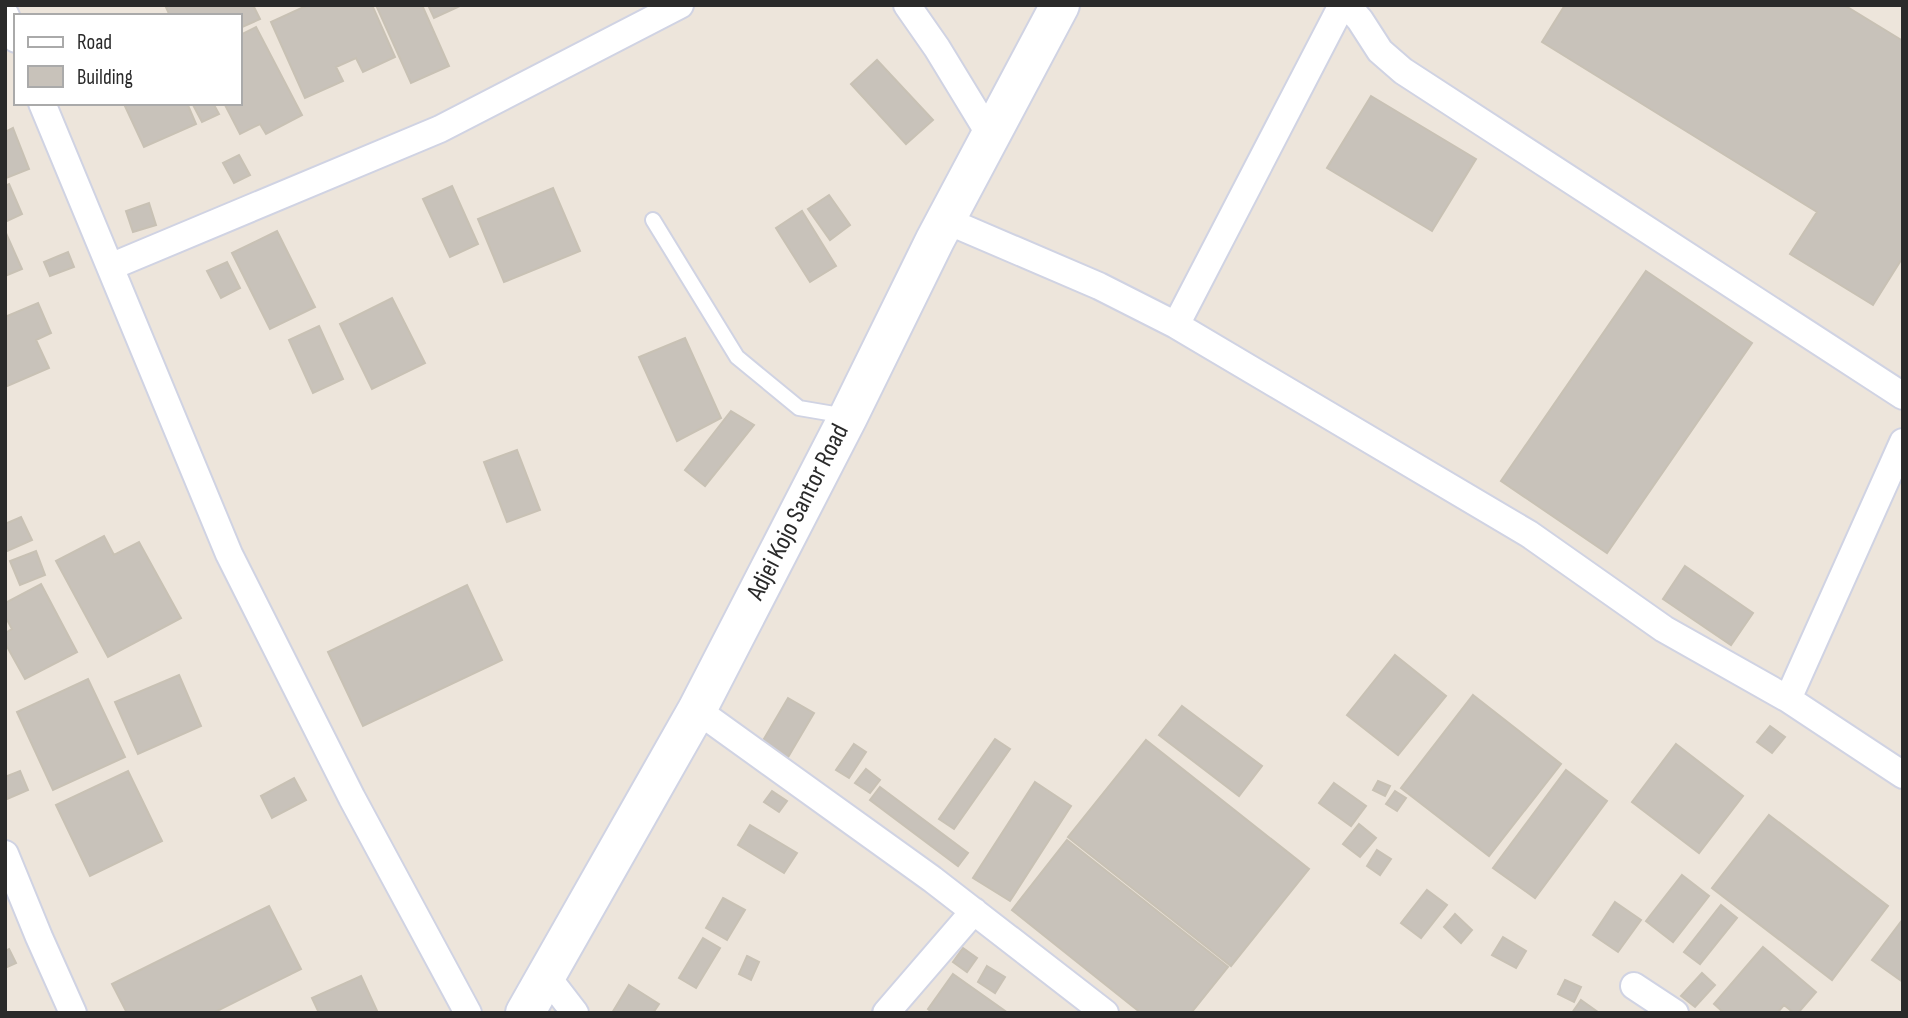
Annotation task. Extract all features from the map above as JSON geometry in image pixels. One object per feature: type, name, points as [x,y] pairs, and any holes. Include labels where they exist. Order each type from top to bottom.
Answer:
[{"type":"street","points":[[110,267],[440,129],[680,5]]},
{"type":"street","points":[[907,5],[937,48],[990,135]]},
{"type":"street","name":"Adjei Kojo Santor Road","points":[[524,1013],[696,710],[848,417],[945,220],[1060,5]]},
{"type":"street","points":[[1176,325],[1342,5]]},
{"type":"street","points":[[1348,5],[1380,51],[1403,71],[1903,397]]},
{"type":"street","points":[[5,14],[14,34]]},
{"type":"street","points":[[43,105],[229,554],[352,798],[468,1013]]},
{"type":"street","points":[[945,220],[1099,286],[1176,325],[1529,534],[1664,629],[1788,699],[1903,775]]},
{"type":"street","points":[[1788,699],[1903,442]]},
{"type":"street","points":[[696,710],[974,911],[1105,1013]]},
{"type":"street","points":[[5,854],[73,1013]]},
{"type":"street","points":[[886,1013],[974,911]]},
{"type":"street","points":[[545,974],[575,1013]]},
{"type":"street","points":[[1634,986],[1675,1013]]},
{"type":"lane","points":[[653,220],[737,357],[799,408],[848,417]]},
{"type":"building","points":[[165,5],[253,5],[260,19],[242,27],[242,14],[169,14]]},
{"type":"building","points":[[308,5],[372,5],[395,57],[363,72],[356,58],[336,67],[343,81],[305,98],[271,22]]},
{"type":"building","points":[[376,5],[422,5],[449,66],[411,83]]},
{"type":"building","points":[[428,5],[462,5],[434,18]]},
{"type":"building","points":[[1565,5],[1844,5],[1903,41],[1903,257],[1873,305],[1790,254],[1817,212],[1542,42]]},
{"type":"building","points":[[256,27],[302,115],[266,134],[260,124],[240,134],[225,105],[242,105],[242,34]]},
{"type":"building","points":[[877,60],[933,120],[906,144],[851,84]]},
{"type":"building","points":[[1371,96],[1476,159],[1432,231],[1327,168]]},
{"type":"building","points":[[124,105],[188,105],[196,124],[144,147]]},
{"type":"building","points":[[193,105],[214,105],[219,114],[202,122]]},
{"type":"building","points":[[13,128],[29,169],[6,178],[5,132]]},
{"type":"building","points":[[239,155],[250,175],[234,183],[223,163]]},
{"type":"building","points":[[9,184],[22,214],[5,222],[5,186]]},
{"type":"building","points":[[452,186],[478,244],[450,257],[423,199]]},
{"type":"building","points":[[553,188],[580,251],[504,282],[478,219]]},
{"type":"building","points":[[829,195],[850,225],[830,240],[808,209]]},
{"type":"building","points":[[149,203],[156,225],[133,232],[126,211]]},
{"type":"building","points":[[802,211],[836,266],[810,282],[776,228]]},
{"type":"building","points":[[5,231],[22,269],[5,276]]},
{"type":"building","points":[[277,231],[315,307],[270,329],[232,253]]},
{"type":"building","points":[[68,252],[74,267],[50,276],[44,262]]},
{"type":"building","points":[[227,262],[240,288],[221,298],[207,271]]},
{"type":"building","points":[[1646,271],[1752,343],[1607,553],[1501,481]]},
{"type":"building","points":[[392,298],[425,363],[372,389],[340,324]]},
{"type":"building","points":[[38,303],[51,333],[36,340],[49,368],[5,387],[5,317]]},
{"type":"building","points":[[319,326],[343,379],[313,393],[289,340]]},
{"type":"building","points":[[685,338],[721,418],[677,441],[639,357]]},
{"type":"building","points":[[731,411],[754,425],[705,486],[685,470]]},
{"type":"building","points":[[517,450],[540,510],[507,522],[484,462]]},
{"type":"building","points":[[21,517],[32,540],[5,552],[5,524]]},
{"type":"building","points":[[104,536],[114,555],[139,542],[181,618],[108,657],[56,561]]},
{"type":"building","points":[[36,551],[45,575],[20,585],[10,561]]},
{"type":"building","points":[[1685,566],[1753,613],[1731,645],[1663,599]]},
{"type":"building","points":[[41,584],[77,652],[25,679],[5,643],[5,633],[12,629],[5,616],[5,603]]},
{"type":"building","points":[[467,585],[502,660],[363,726],[328,652]]},
{"type":"building","points":[[1395,655],[1446,696],[1398,755],[1347,715]]},
{"type":"building","points":[[179,675],[201,726],[138,754],[115,702]]},
{"type":"building","points":[[88,679],[125,757],[53,790],[17,712]]},
{"type":"building","points":[[1473,695],[1561,764],[1489,856],[1401,788]]},
{"type":"building","points":[[788,698],[814,713],[787,759],[761,744]]},
{"type":"building","points":[[1182,706],[1262,766],[1239,796],[1159,735]]},
{"type":"building","points":[[1770,726],[1785,737],[1772,753],[1757,742]]},
{"type":"building","points":[[995,739],[1010,749],[954,829],[939,819]]},
{"type":"building","points":[[1146,740],[1309,869],[1231,966],[1068,837]]},
{"type":"building","points":[[854,744],[866,752],[849,778],[836,770]]},
{"type":"building","points":[[1676,744],[1743,796],[1699,853],[1632,802]]},
{"type":"building","points":[[866,769],[880,780],[870,793],[855,783]]},
{"type":"building","points":[[1566,770],[1607,801],[1535,898],[1493,868]]},
{"type":"building","points":[[20,771],[28,790],[7,799],[5,777]]},
{"type":"building","points":[[128,771],[162,841],[90,876],[56,805]]},
{"type":"building","points":[[294,778],[306,800],[272,818],[261,796]]},
{"type":"building","points":[[1378,781],[1390,786],[1385,796],[1373,790]]},
{"type":"building","points":[[1035,782],[1071,806],[1010,901],[973,878]]},
{"type":"building","points":[[1334,783],[1366,806],[1351,826],[1319,803]]},
{"type":"building","points":[[880,787],[968,853],[958,866],[870,800]]},
{"type":"building","points":[[772,791],[787,801],[779,812],[764,802]]},
{"type":"building","points":[[1395,791],[1406,798],[1397,811],[1386,804]]},
{"type":"building","points":[[1769,815],[1888,906],[1832,980],[1712,888]]},
{"type":"building","points":[[1359,824],[1376,838],[1360,857],[1343,844]]},
{"type":"building","points":[[750,825],[797,853],[784,873],[738,845]]},
{"type":"building","points":[[1067,840],[1228,967],[1191,1013],[1141,1013],[1012,910]]},
{"type":"building","points":[[1377,850],[1391,859],[1380,875],[1367,866]]},
{"type":"building","points":[[1682,875],[1709,896],[1673,942],[1646,921]]},
{"type":"building","points":[[1427,890],[1447,905],[1421,938],[1401,923]]},
{"type":"building","points":[[723,898],[745,910],[727,940],[706,928]]},
{"type":"building","points":[[1615,902],[1641,920],[1618,952],[1593,935]]},
{"type":"building","points":[[1721,905],[1737,918],[1700,964],[1684,952]]},
{"type":"building","points":[[269,906],[301,969],[213,1013],[127,1013],[112,984]]},
{"type":"building","points":[[1455,914],[1472,930],[1461,943],[1444,927]]},
{"type":"building","points":[[1903,919],[1903,982],[1872,960]]},
{"type":"building","points":[[1503,937],[1526,951],[1516,968],[1492,955]]},
{"type":"building","points":[[703,938],[720,948],[696,988],[679,978]]},
{"type":"building","points":[[1763,947],[1816,992],[1798,1013],[1784,1005],[1777,1013],[1724,1013],[1714,1004]]},
{"type":"building","points":[[963,948],[977,958],[967,972],[953,962]]},
{"type":"building","points":[[9,949],[16,963],[5,968],[5,951]]},
{"type":"building","points":[[747,956],[759,962],[751,980],[739,974]]},
{"type":"building","points":[[987,966],[1005,977],[995,993],[978,982]]},
{"type":"building","points":[[1702,973],[1715,985],[1695,1007],[1681,996]]},
{"type":"building","points":[[953,974],[1008,1013],[933,1013],[928,1009]]},
{"type":"building","points":[[361,976],[378,1013],[319,1013],[312,998]]},
{"type":"building","points":[[1565,980],[1581,987],[1574,1002],[1558,994]]},
{"type":"building","points":[[629,985],[659,1004],[653,1013],[612,1013]]},
{"type":"building","points":[[1581,1000],[1598,1012],[1572,1013]]}]
